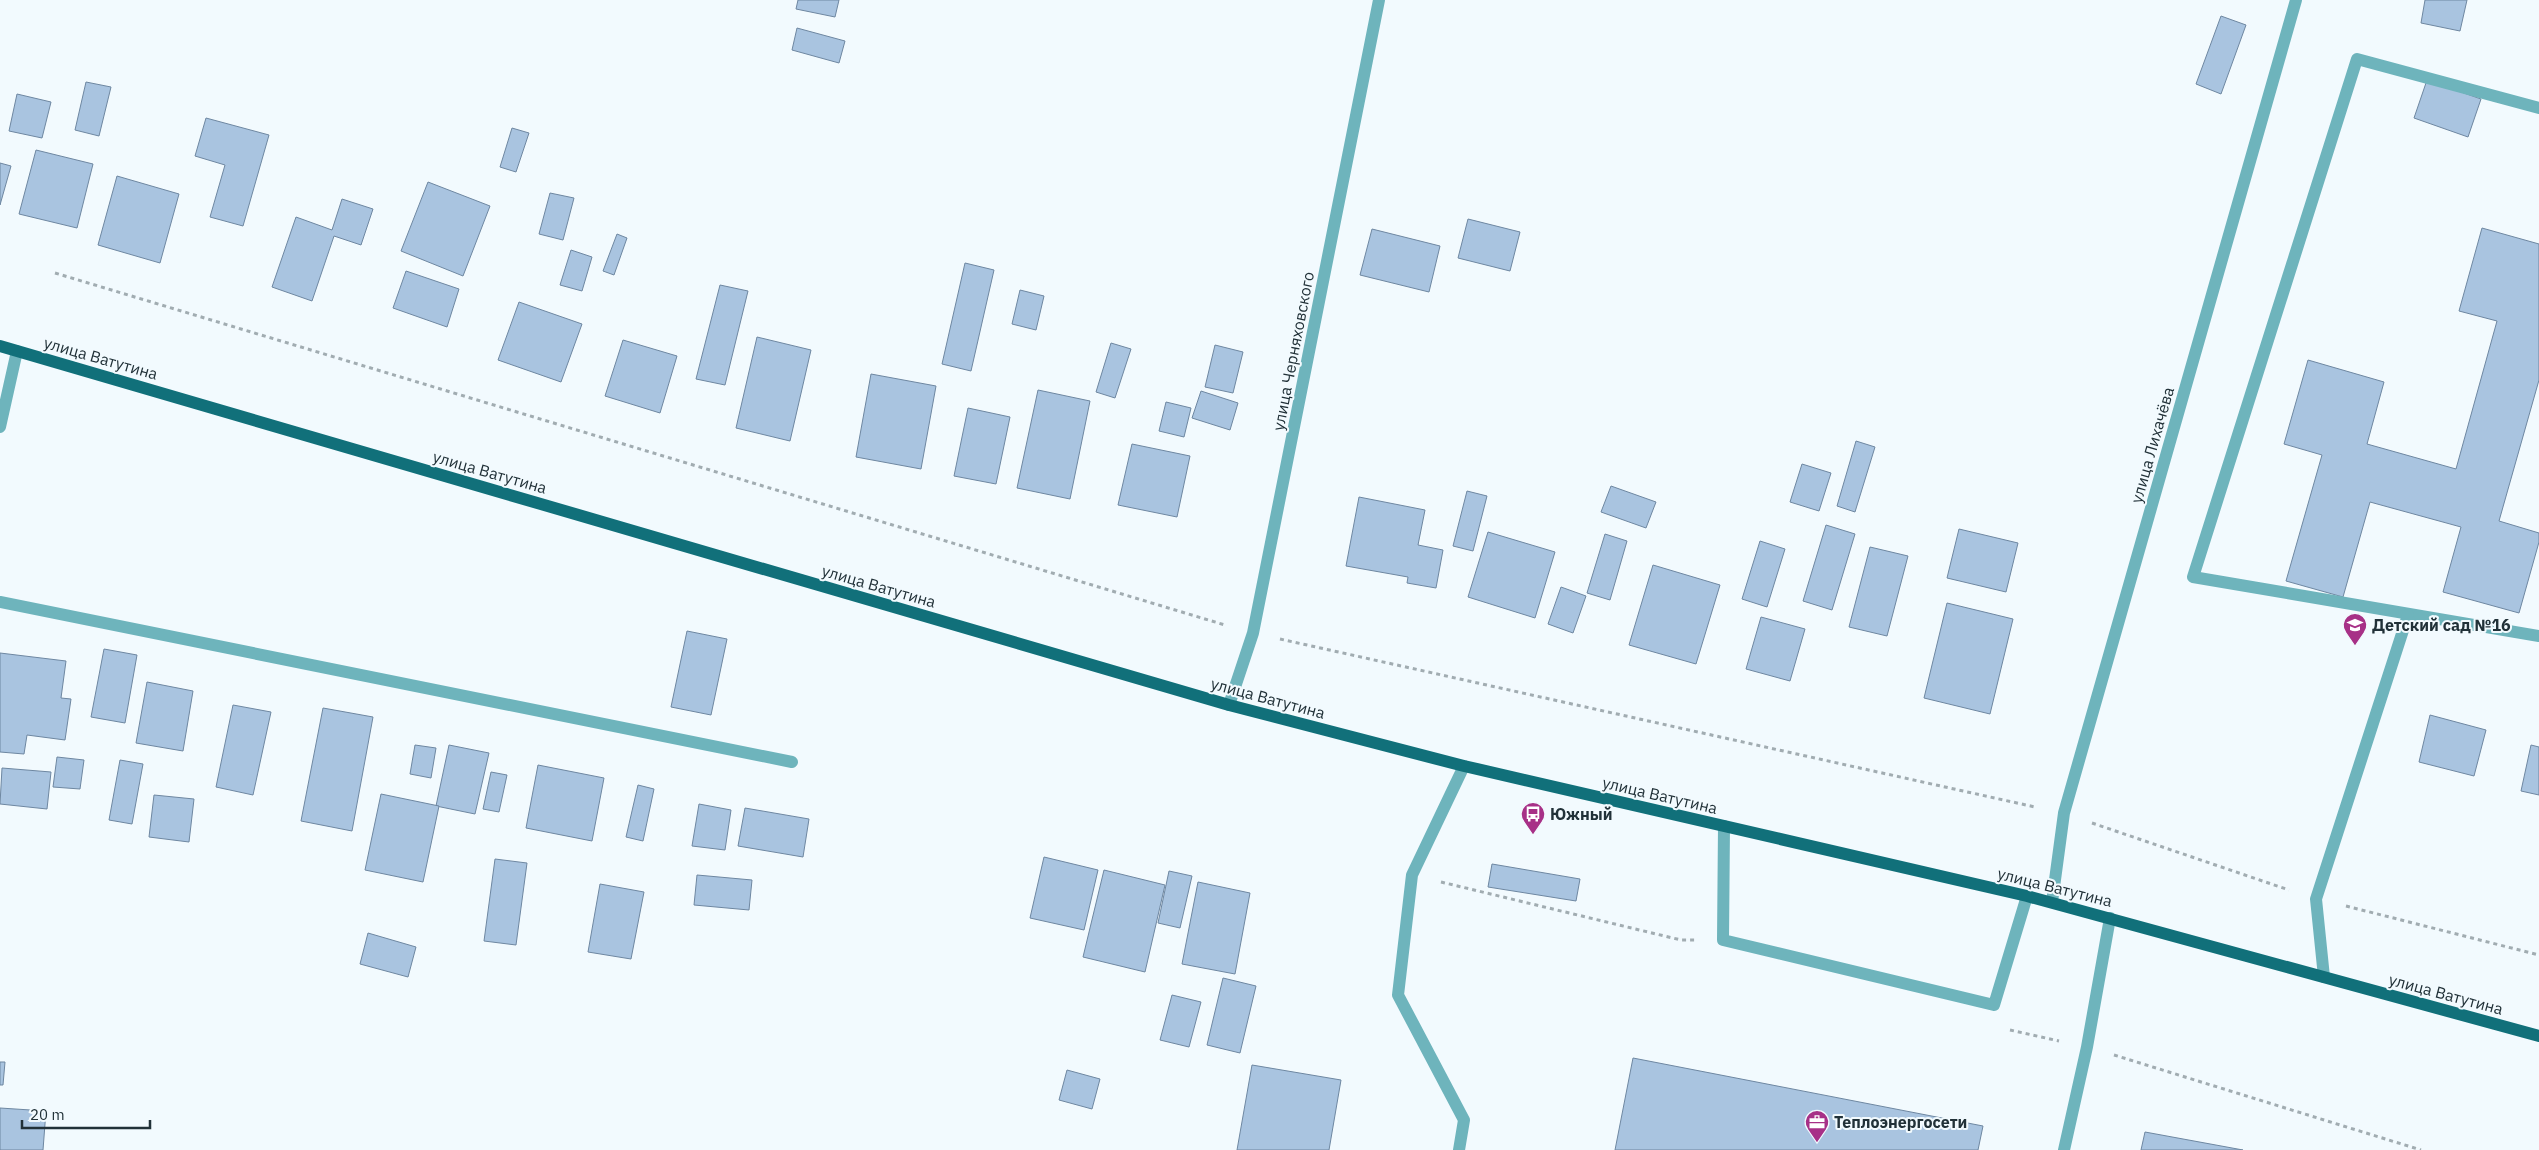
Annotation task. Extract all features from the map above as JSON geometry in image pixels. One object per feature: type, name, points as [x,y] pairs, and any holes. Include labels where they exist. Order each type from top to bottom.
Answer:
[{"type":"main road","name":"улица Ватутина","points":[[0,346],[1229,705],[1464,766],[2052,902],[2539,1036]]},
{"type":"street","name":"улица Черняховского","points":[[1229,705],[1253,633],[1379,0]]},
{"type":"street","name":"улица Лихачёва","points":[[2052,902],[2064,813],[2296,0]]},
{"type":"street","points":[[2539,108],[2357,59],[2193,577],[2539,636]]},
{"type":"street","points":[[0,427],[17,351]]},
{"type":"street","points":[[0,602],[792,762]]},
{"type":"street","points":[[2324,977],[2316,899],[2408,615]]},
{"type":"street","points":[[1459,1150],[1464,1120],[1398,995],[1412,875],[1464,766]]},
{"type":"street","points":[[1724,826],[1723,940],[1994,1005],[2027,896]]},
{"type":"street","points":[[2064,1150],[2087,1047],[2110,918]]},
{"type":"path","points":[[55,273],[1253,633],[2064,813],[2316,899],[2539,955]]},
{"type":"path","points":[[1412,875],[1681,940],[1723,940]]},
{"type":"path","points":[[1994,1005],[2010,1031],[2087,1047],[2421,1150]]},
{"type":"building","points":[[798,0],[839,0],[835,17],[796,9]]},
{"type":"building","points":[[2425,0],[2467,0],[2460,31],[2421,23]]},
{"type":"building","points":[[2221,16],[2246,25],[2221,94],[2196,84]]},
{"type":"building","points":[[797,28],[845,41],[839,63],[792,50]]},
{"type":"building","points":[[2427,80],[2481,99],[2468,137],[2414,118]]},
{"type":"building","points":[[86,82],[111,87],[99,136],[75,130]]},
{"type":"building","points":[[17,94],[51,102],[42,138],[9,131]]},
{"type":"building","points":[[206,118],[269,135],[243,226],[210,217],[225,165],[195,156]]},
{"type":"building","points":[[512,128],[529,133],[516,172],[500,167]]},
{"type":"building","points":[[36,150],[93,164],[77,228],[19,214]]},
{"type":"building","points":[[0,163],[11,166],[0,205]]},
{"type":"building","points":[[117,176],[179,194],[160,263],[98,245]]},
{"type":"building","points":[[428,182],[490,206],[463,276],[401,251]]},
{"type":"building","points":[[550,193],[574,198],[563,240],[539,234]]},
{"type":"building","points":[[342,199],[373,209],[361,245],[334,236],[312,301],[272,287],[296,217],[332,230]]},
{"type":"building","points":[[1468,219],[1520,232],[1510,271],[1458,258]]},
{"type":"building","points":[[2482,228],[2539,244],[2539,380],[2499,521],[2539,533],[2539,542],[2519,613],[2443,592],[2461,527],[2370,502],[2343,597],[2286,581],[2322,455],[2284,444],[2308,360],[2384,382],[2367,444],[2456,469],[2497,321],[2459,311]]},
{"type":"building","points":[[1372,229],[1440,246],[1429,292],[1360,275]]},
{"type":"building","points":[[617,234],[627,238],[614,275],[603,271]]},
{"type":"building","points":[[571,250],[592,257],[582,291],[560,285]]},
{"type":"building","points":[[965,263],[994,270],[971,371],[942,364]]},
{"type":"building","points":[[406,271],[459,289],[447,327],[393,308]]},
{"type":"building","points":[[720,285],[748,291],[725,385],[696,379]]},
{"type":"building","points":[[1020,290],[1044,296],[1036,330],[1012,324]]},
{"type":"building","points":[[519,302],[582,324],[561,382],[498,360]]},
{"type":"building","points":[[757,337],[811,350],[790,441],[736,428]]},
{"type":"building","points":[[623,340],[677,356],[660,413],[605,396]]},
{"type":"building","points":[[1111,343],[1131,349],[1115,398],[1096,392]]},
{"type":"building","points":[[1215,345],[1243,352],[1233,393],[1205,387]]},
{"type":"building","points":[[871,374],[936,386],[921,469],[856,457]]},
{"type":"building","points":[[1038,390],[1090,401],[1070,499],[1017,488]]},
{"type":"building","points":[[1201,391],[1238,403],[1230,430],[1192,418]]},
{"type":"building","points":[[1166,402],[1191,408],[1184,437],[1159,431]]},
{"type":"building","points":[[968,408],[1010,417],[996,484],[954,476]]},
{"type":"building","points":[[1856,441],[1875,447],[1855,512],[1837,506]]},
{"type":"building","points":[[1132,444],[1190,456],[1177,517],[1118,505]]},
{"type":"building","points":[[1802,464],[1831,473],[1819,511],[1790,502]]},
{"type":"building","points":[[1611,486],[1656,502],[1646,528],[1601,512]]},
{"type":"building","points":[[1467,491],[1487,496],[1473,551],[1453,546]]},
{"type":"building","points":[[1359,497],[1425,510],[1418,545],[1443,550],[1436,588],[1407,583],[1408,577],[1346,566]]},
{"type":"building","points":[[1826,525],[1855,534],[1832,610],[1803,601]]},
{"type":"building","points":[[1959,529],[2018,543],[2006,592],[1947,578]]},
{"type":"building","points":[[1488,532],[1555,552],[1535,618],[1468,597]]},
{"type":"building","points":[[1605,534],[1627,541],[1610,600],[1587,593]]},
{"type":"building","points":[[1760,541],[1785,549],[1767,607],[1742,599]]},
{"type":"building","points":[[1870,547],[1908,556],[1887,636],[1849,627]]},
{"type":"building","points":[[1653,565],[1720,585],[1696,664],[1629,645]]},
{"type":"building","points":[[1561,587],[1586,596],[1573,633],[1548,624]]},
{"type":"building","points":[[1947,603],[2013,619],[1990,714],[1924,698]]},
{"type":"building","points":[[1761,617],[1805,629],[1790,681],[1746,669]]},
{"type":"building","points":[[687,631],[727,639],[711,715],[671,707]]},
{"type":"building","points":[[104,649],[137,655],[125,723],[91,717]]},
{"type":"building","points":[[0,653],[66,661],[61,698],[71,699],[65,740],[27,735],[24,754],[0,752]]},
{"type":"building","points":[[147,682],[193,691],[183,751],[136,743]]},
{"type":"building","points":[[233,705],[271,712],[253,795],[216,787]]},
{"type":"building","points":[[323,708],[373,717],[352,831],[301,821]]},
{"type":"building","points":[[2430,715],[2486,730],[2474,776],[2419,762]]},
{"type":"building","points":[[415,745],[436,748],[431,778],[410,774]]},
{"type":"building","points":[[449,745],[489,753],[475,814],[436,806]]},
{"type":"building","points":[[2531,745],[2539,747],[2539,795],[2521,791]]},
{"type":"building","points":[[57,757],[84,760],[80,789],[53,787]]},
{"type":"building","points":[[120,760],[143,764],[132,824],[109,820]]},
{"type":"building","points":[[538,765],[604,778],[592,841],[526,828]]},
{"type":"building","points":[[2,768],[51,772],[47,809],[0,804]]},
{"type":"building","points":[[491,772],[507,775],[499,812],[483,809]]},
{"type":"building","points":[[638,785],[654,789],[643,841],[626,837]]},
{"type":"building","points":[[381,794],[439,806],[423,882],[365,870]]},
{"type":"building","points":[[154,795],[194,799],[189,842],[149,837]]},
{"type":"building","points":[[699,804],[731,810],[725,850],[692,846]]},
{"type":"building","points":[[745,808],[809,819],[803,857],[738,846]]},
{"type":"building","points":[[1044,857],[1098,870],[1084,930],[1030,918]]},
{"type":"building","points":[[495,859],[527,863],[516,945],[484,941]]},
{"type":"building","points":[[1492,864],[1580,879],[1576,901],[1488,887]]},
{"type":"building","points":[[1104,870],[1165,885],[1145,972],[1083,957]]},
{"type":"building","points":[[1169,871],[1192,876],[1180,928],[1158,923]]},
{"type":"building","points":[[697,875],[752,880],[749,910],[694,905]]},
{"type":"building","points":[[1198,882],[1250,893],[1235,974],[1182,964]]},
{"type":"building","points":[[600,884],[644,892],[631,959],[588,952]]},
{"type":"building","points":[[368,933],[416,947],[408,977],[360,964]]},
{"type":"building","points":[[1223,978],[1256,986],[1240,1053],[1207,1045]]},
{"type":"building","points":[[1172,995],[1201,1002],[1189,1047],[1160,1040]]},
{"type":"building","points":[[1633,1058],[1983,1126],[1978,1150],[1615,1150]]},
{"type":"building","points":[[0,1062],[5,1062],[3,1085],[0,1085]]},
{"type":"building","points":[[1252,1065],[1341,1080],[1329,1150],[1237,1150]]},
{"type":"building","points":[[1067,1070],[1100,1079],[1092,1109],[1059,1100]]},
{"type":"building","points":[[0,1108],[46,1111],[43,1150],[0,1150]]},
{"type":"building","points":[[2145,1132],[2243,1150],[2141,1150]]},
{"type":"place","name":"Детский сад №16","points":[[2355,646]]},
{"type":"place","name":"Южный","points":[[1533,835]]},
{"type":"place","name":"Теплоэнергосети","points":[[1817,1143]]}]
